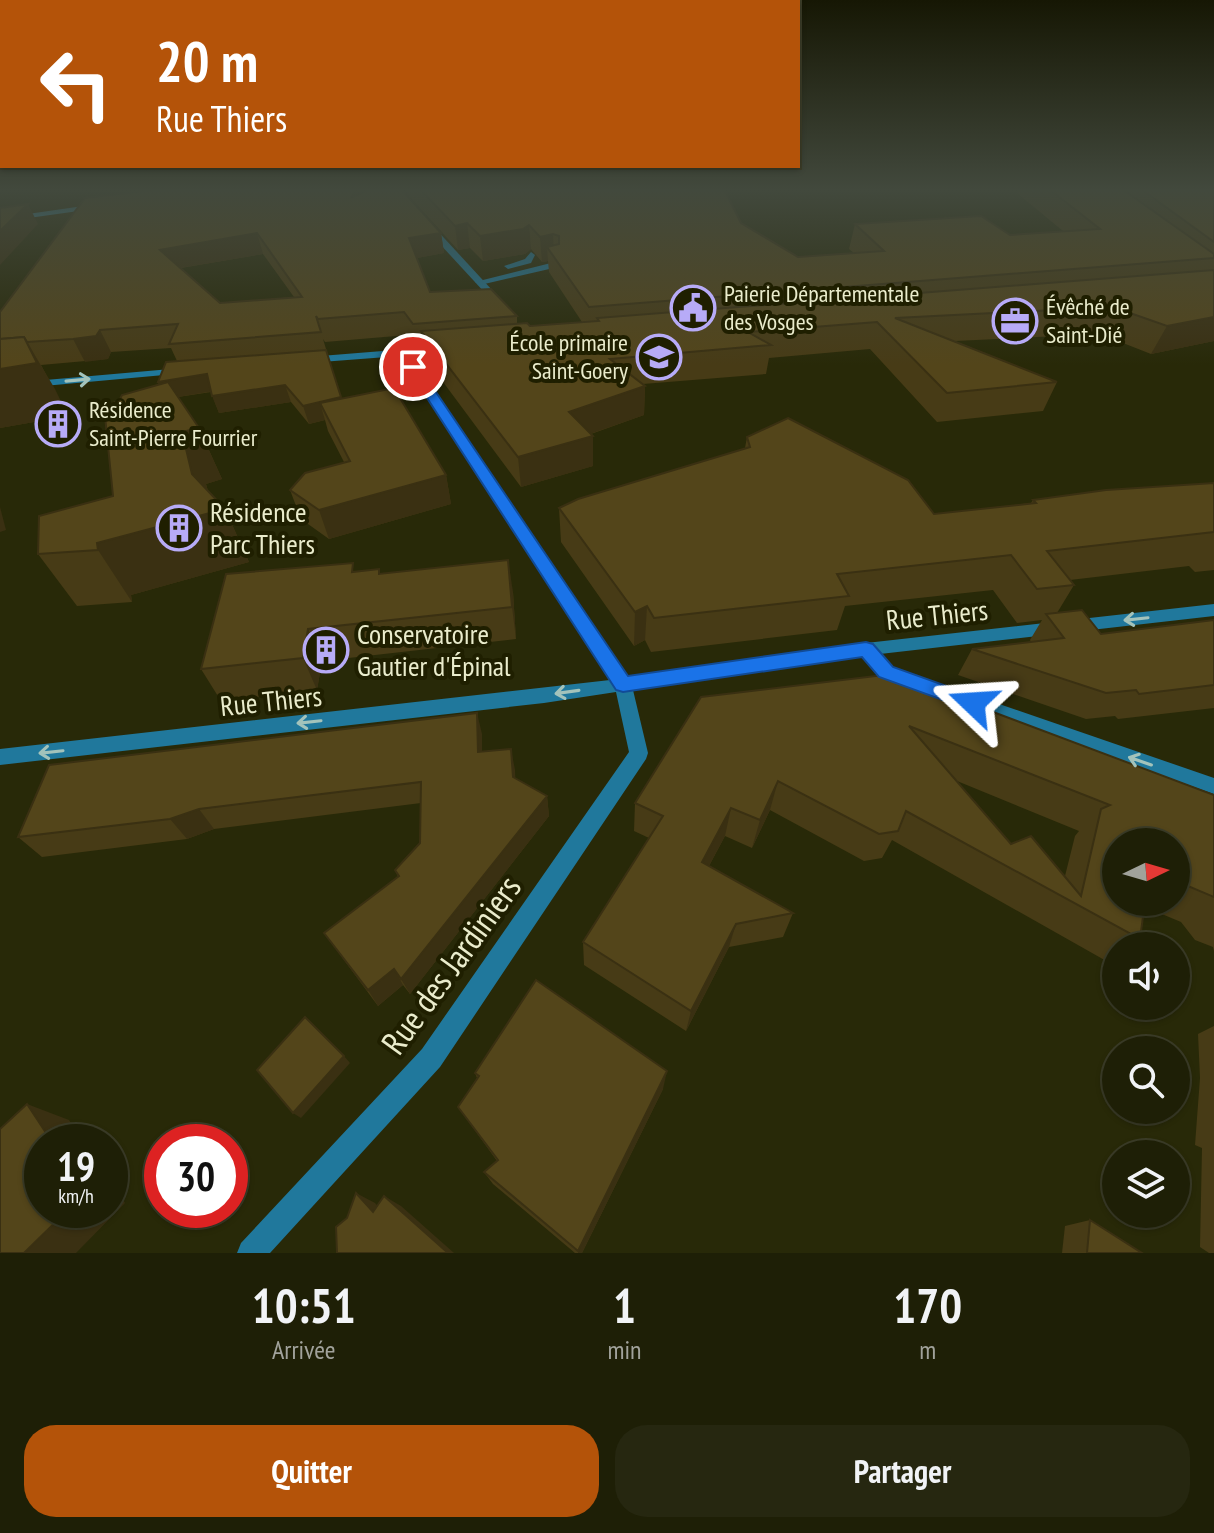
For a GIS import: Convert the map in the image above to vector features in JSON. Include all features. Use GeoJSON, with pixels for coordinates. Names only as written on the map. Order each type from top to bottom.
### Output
{"type":"FeatureCollection","features":[{"type":"Feature","properties":{"kind":"street"},"geometry":{"type":"LineString","coordinates":[[448,247],[506,311]]}},
{"type":"Feature","properties":{"kind":"street"},"geometry":{"type":"LineString","coordinates":[[471,273],[528,261],[531,255]]}},
{"type":"Feature","properties":{"kind":"street"},"geometry":{"type":"LineString","coordinates":[[480,282],[555,265]]}},
{"type":"Feature","properties":{"kind":"street"},"geometry":{"type":"LineString","coordinates":[[301,361],[464,348]]}},
{"type":"Feature","properties":{"kind":"street"},"geometry":{"type":"LineString","coordinates":[[404,353],[623,685]]}},
{"type":"Feature","properties":{"kind":"street"},"geometry":{"type":"LineString","coordinates":[[0,387],[190,371]]}},
{"type":"Feature","properties":{"kind":"street","name":"Rue Thiers"},"geometry":{"type":"LineString","coordinates":[[0,757],[623,685],[866,649],[1214,610]]}},
{"type":"Feature","properties":{"kind":"street"},"geometry":{"type":"LineString","coordinates":[[866,649],[886,672],[1214,786]]}},
{"type":"Feature","properties":{"kind":"street","name":"Rue des Jardiniers"},"geometry":{"type":"LineString","coordinates":[[251,1253],[431,1058],[639,753],[623,685]]}},
{"type":"Feature","properties":{"kind":"building"},"geometry":{"type":"Polygon","coordinates":[[[48,247],[174,247],[160,250],[220,303],[302,297],[267,247],[413,247],[430,292],[491,289],[517,316],[413,324],[404,312],[318,319],[316,316],[321,332],[169,344],[178,324],[100,330],[96,336],[73,339],[27,342],[24,337],[0,339],[0,312],[48,247]]]}},
{"type":"Feature","properties":{"kind":"building"},"geometry":{"type":"Polygon","coordinates":[[[547,247],[782,247],[798,257],[884,251],[880,247],[1205,247],[1214,254],[1214,258],[589,307],[547,247]]]}},
{"type":"Feature","properties":{"kind":"building"},"geometry":{"type":"Polygon","coordinates":[[[1214,270],[1214,317],[1167,326],[1113,307],[895,318],[1057,382],[947,393],[877,322],[748,332],[771,345],[610,359],[645,386],[569,412],[593,436],[518,457],[421,331],[599,321],[597,318],[1214,270]]]}},
{"type":"Feature","properties":{"kind":"building"},"geometry":{"type":"Polygon","coordinates":[[[24,337],[37,363],[0,369],[0,339],[24,337]]]}},
{"type":"Feature","properties":{"kind":"building"},"geometry":{"type":"Polygon","coordinates":[[[326,350],[341,397],[303,406],[285,385],[212,396],[207,374],[158,382],[166,362],[326,350]]]}},
{"type":"Feature","properties":{"kind":"building"},"geometry":{"type":"Polygon","coordinates":[[[168,382],[199,428],[182,432],[192,474],[225,509],[97,543],[98,550],[38,554],[39,516],[113,496],[104,406],[119,401],[122,395],[168,382]]]}},
{"type":"Feature","properties":{"kind":"building"},"geometry":{"type":"Polygon","coordinates":[[[394,388],[446,475],[319,510],[290,490],[305,473],[350,461],[320,403],[394,388]]]}},
{"type":"Feature","properties":{"kind":"building"},"geometry":{"type":"Polygon","coordinates":[[[788,418],[908,480],[934,514],[1036,503],[1033,500],[1106,490],[1214,483],[1214,532],[1047,551],[1074,585],[1037,589],[1011,555],[837,574],[849,596],[654,618],[647,606],[635,612],[559,508],[578,499],[750,447],[747,437],[788,418]]]}},
{"type":"Feature","properties":{"kind":"building"},"geometry":{"type":"Polygon","coordinates":[[[508,560],[512,607],[308,629],[303,658],[201,669],[226,574],[353,563],[352,572],[379,569],[379,574],[508,560]]]}},
{"type":"Feature","properties":{"kind":"building"},"geometry":{"type":"Polygon","coordinates":[[[1082,610],[1101,634],[1214,620],[1214,685],[1139,694],[1136,690],[1106,693],[972,649],[1064,638],[1046,614],[1082,610]]]}},
{"type":"Feature","properties":{"kind":"building"},"geometry":{"type":"Polygon","coordinates":[[[892,674],[1214,795],[1214,897],[1190,887],[1190,828],[1102,828],[1102,916],[1143,916],[1141,932],[1127,932],[906,811],[898,831],[879,834],[778,781],[760,820],[731,808],[702,862],[793,913],[736,924],[691,1011],[583,942],[663,816],[635,803],[701,697],[892,674]],[[909,726],[1011,844],[1031,836],[1081,896],[1101,809],[1110,805],[909,726]]]}},
{"type":"Feature","properties":{"kind":"building"},"geometry":{"type":"Polygon","coordinates":[[[477,713],[478,752],[511,749],[513,777],[547,796],[401,979],[394,969],[368,990],[324,933],[399,876],[395,870],[420,843],[421,782],[199,809],[170,819],[18,837],[49,765],[477,713]]]}},
{"type":"Feature","properties":{"kind":"building"},"geometry":{"type":"Polygon","coordinates":[[[536,980],[667,1071],[578,1251],[484,1172],[498,1160],[458,1107],[479,1076],[475,1073],[536,980]]]}},
{"type":"Feature","properties":{"kind":"building"},"geometry":{"type":"Polygon","coordinates":[[[305,1017],[344,1056],[293,1113],[257,1070],[305,1017]]]}},
{"type":"Feature","properties":{"kind":"building"},"geometry":{"type":"Polygon","coordinates":[[[27,1104],[40,1124],[24,1124],[24,1228],[50,1228],[24,1253],[0,1253],[0,1129],[27,1104]]]}},
{"type":"Feature","properties":{"kind":"building"},"geometry":{"type":"Polygon","coordinates":[[[356,1193],[373,1212],[384,1196],[448,1253],[337,1253],[336,1227],[347,1218],[356,1193]]]}},
{"type":"Feature","properties":{"kind":"building"},"geometry":{"type":"Polygon","coordinates":[[[1090,1220],[1142,1253],[1087,1253],[1090,1220]]]}},
{"type":"Feature","properties":{"kind":"place","name":"Paierie Départementale des Vosges"},"geometry":{"type":"Point","coordinates":[693,308]}},
{"type":"Feature","properties":{"kind":"place","name":"Évêché de Saint-Dié"},"geometry":{"type":"Point","coordinates":[1015,321]}},
{"type":"Feature","properties":{"kind":"place","name":"École primaire Saint-Goery"},"geometry":{"type":"Point","coordinates":[659,357]}},
{"type":"Feature","properties":{"kind":"place","name":"Résidence Saint-Pierre Fourrier"},"geometry":{"type":"Point","coordinates":[58,424]}},
{"type":"Feature","properties":{"kind":"place","name":"Résidence Parc Thiers"},"geometry":{"type":"Point","coordinates":[179,528]}},
{"type":"Feature","properties":{"kind":"place","name":"Conservatoire Gautier d'Épinal"},"geometry":{"type":"Point","coordinates":[326,650]}},
{"type":"Feature","properties":{"kind":"route"},"geometry":{"type":"LineString","coordinates":[[413,367],[623,685],[866,649],[886,672],[973,703]]}}]}
